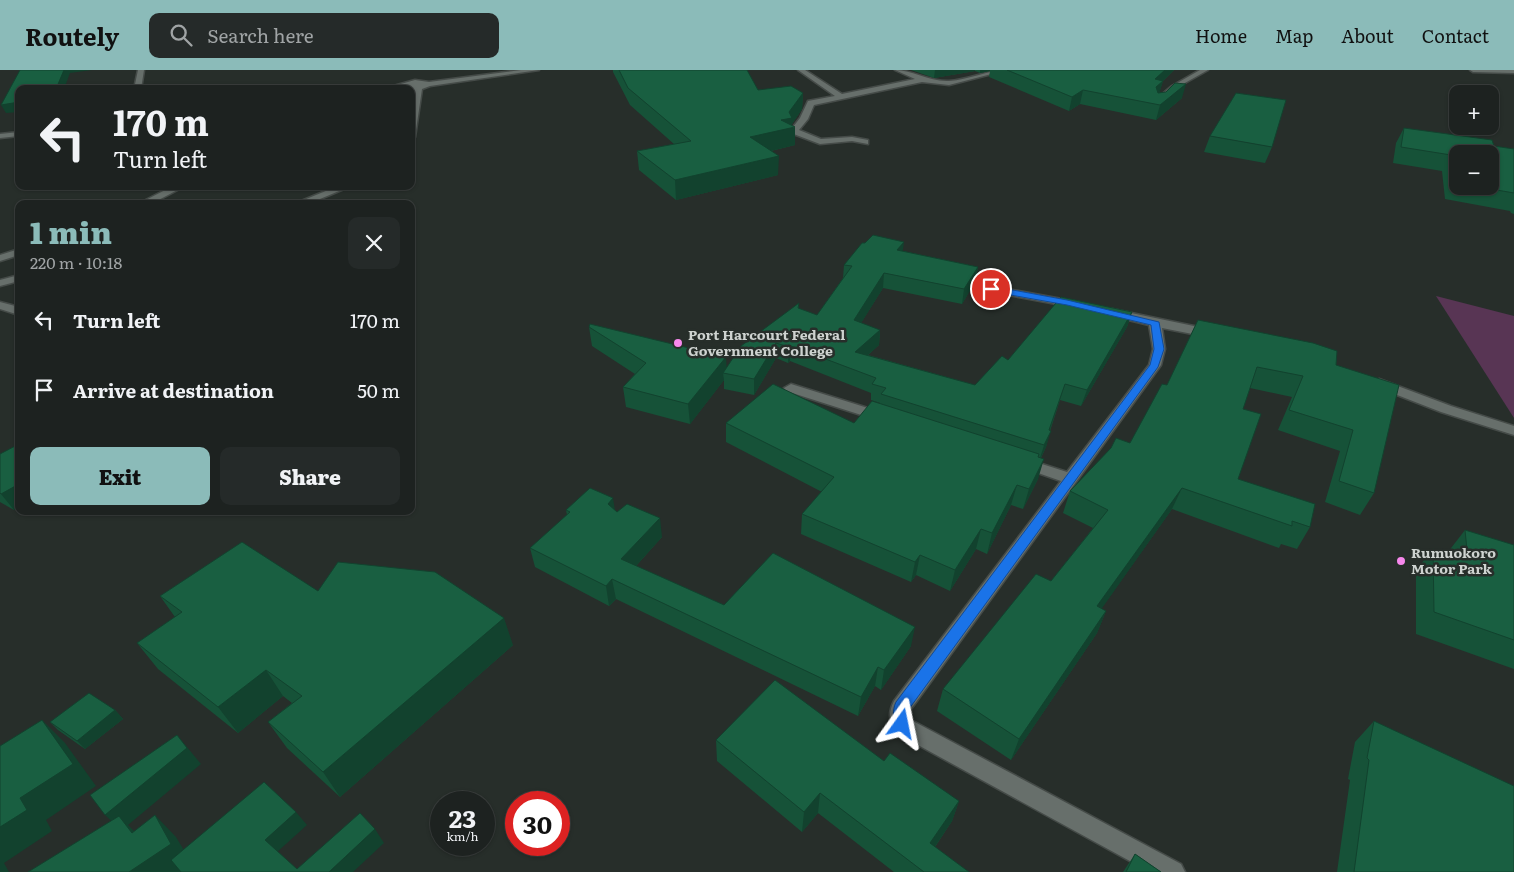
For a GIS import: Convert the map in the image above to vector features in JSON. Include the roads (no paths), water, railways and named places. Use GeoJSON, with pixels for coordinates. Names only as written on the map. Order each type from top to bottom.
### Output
{"type":"FeatureCollection","features":[{"type":"Feature","properties":{"kind":"street"},"geometry":{"type":"LineString","coordinates":[[138,85],[141,70]]}},
{"type":"Feature","properties":{"kind":"street"},"geometry":{"type":"LineString","coordinates":[[415,87],[536,70]]}},
{"type":"Feature","properties":{"kind":"street"},"geometry":{"type":"LineString","coordinates":[[801,70],[841,97]]}},
{"type":"Feature","properties":{"kind":"street"},"geometry":{"type":"LineString","coordinates":[[898,70],[922,80],[949,83],[1004,70]]}},
{"type":"Feature","properties":{"kind":"street"},"geometry":{"type":"LineString","coordinates":[[1157,103],[1174,87],[1204,70]]}},
{"type":"Feature","properties":{"kind":"street"},"geometry":{"type":"LineString","coordinates":[[1473,70],[1514,71]]}},
{"type":"Feature","properties":{"kind":"street"},"geometry":{"type":"LineString","coordinates":[[865,142],[852,139],[820,142],[794,132],[804,119],[811,103],[922,80]]}},
{"type":"Feature","properties":{"kind":"street"},"geometry":{"type":"LineString","coordinates":[[408,85],[416,82],[429,84]]}},
{"type":"Feature","properties":{"kind":"street"},"geometry":{"type":"LineString","coordinates":[[415,112],[419,88]]}},
{"type":"Feature","properties":{"kind":"street"},"geometry":{"type":"LineString","coordinates":[[0,136],[15,134]]}},
{"type":"Feature","properties":{"kind":"street"},"geometry":{"type":"LineString","coordinates":[[151,200],[172,190]]}},
{"type":"Feature","properties":{"kind":"street"},"geometry":{"type":"LineString","coordinates":[[310,200],[336,190]]}},
{"type":"Feature","properties":{"kind":"street"},"geometry":{"type":"LineString","coordinates":[[0,258],[15,253]]}},
{"type":"Feature","properties":{"kind":"street"},"geometry":{"type":"LineString","coordinates":[[0,283],[15,279]]}},
{"type":"Feature","properties":{"kind":"street"},"geometry":{"type":"LineString","coordinates":[[991,289],[1228,338]]}},
{"type":"Feature","properties":{"kind":"street"},"geometry":{"type":"LineString","coordinates":[[0,305],[7,305],[15,309]]}},
{"type":"Feature","properties":{"kind":"street"},"geometry":{"type":"LineString","coordinates":[[1155,324],[1159,349],[1155,365],[1072,480],[901,707],[902,724],[914,733],[1173,872]]}},
{"type":"Feature","properties":{"kind":"street"},"geometry":{"type":"LineString","coordinates":[[1363,377],[1446,408],[1514,430]]}},
{"type":"Feature","properties":{"kind":"street"},"geometry":{"type":"LineString","coordinates":[[791,388],[900,422]]}},
{"type":"Feature","properties":{"kind":"street"},"geometry":{"type":"LineString","coordinates":[[1008,458],[1072,480]]}},
{"type":"Feature","properties":{"kind":"place","name":"Port Harcourt Federal Government College"},"geometry":{"type":"Point","coordinates":[678,343]}},
{"type":"Feature","properties":{"kind":"place","name":"Rumuokoro Motor Park"},"geometry":{"type":"Point","coordinates":[1401,561]}}]}
